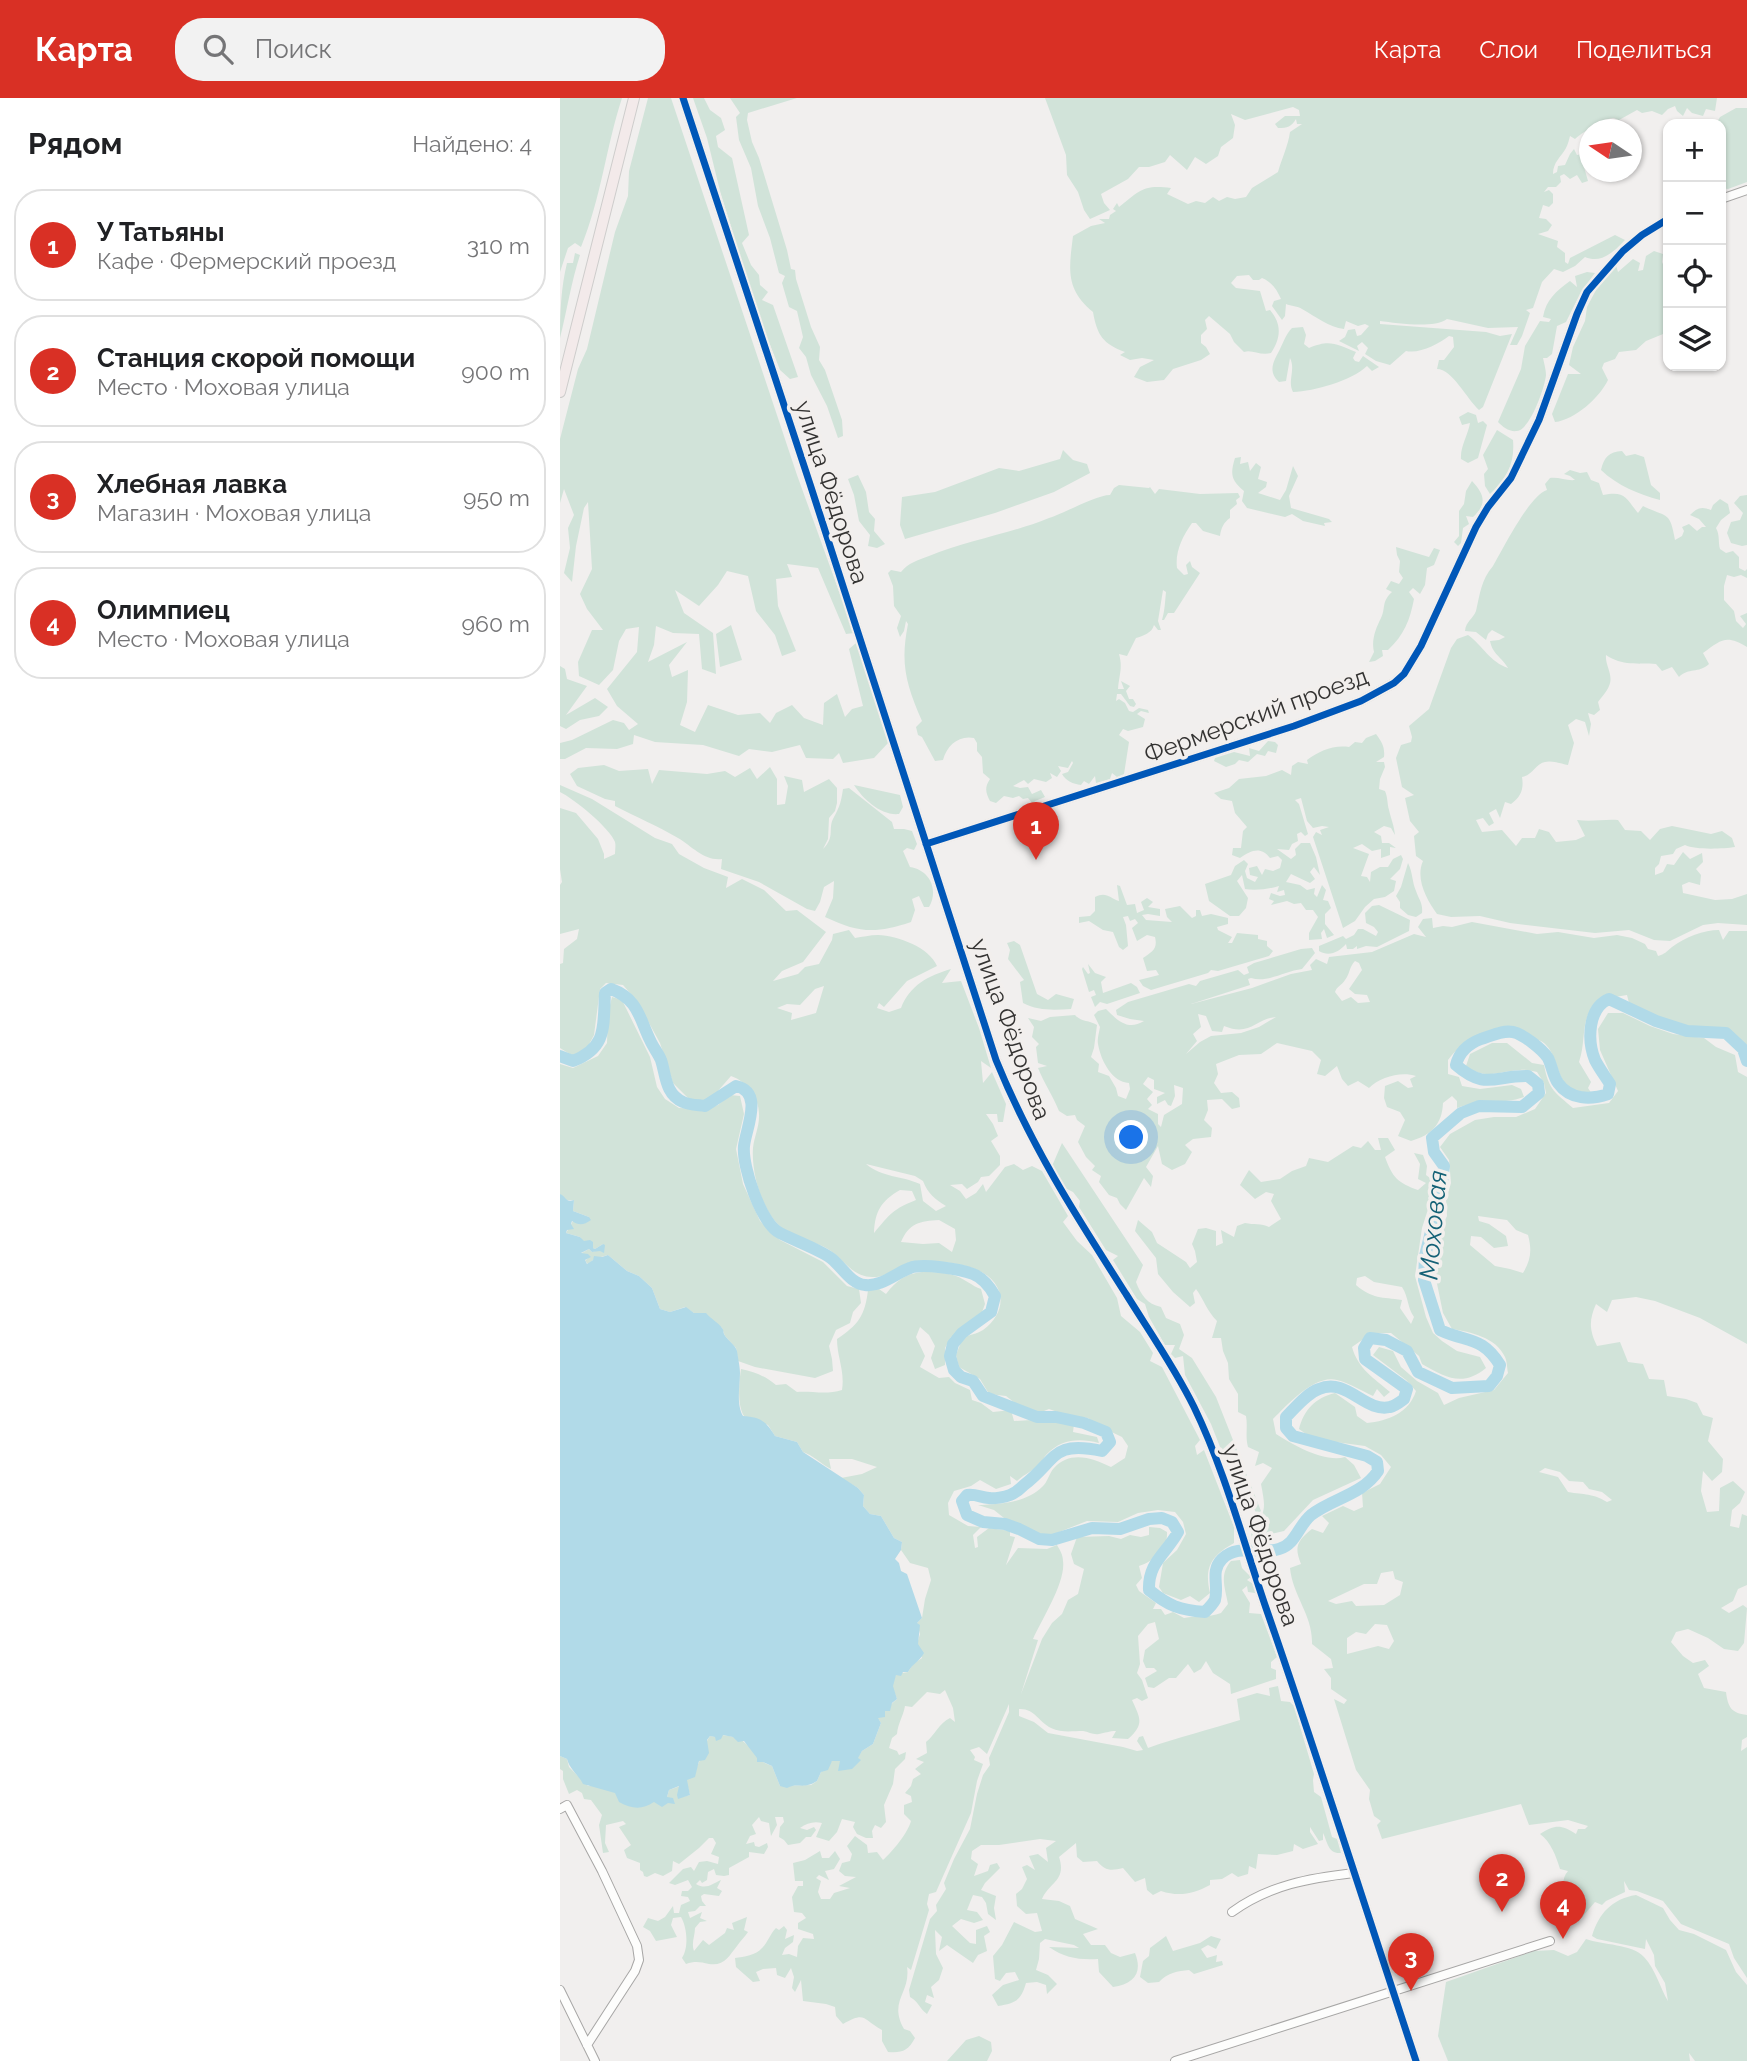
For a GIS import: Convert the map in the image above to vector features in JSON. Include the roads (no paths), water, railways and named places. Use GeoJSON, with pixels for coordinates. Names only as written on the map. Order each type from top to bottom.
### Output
{"type":"FeatureCollection","features":[{"type":"Feature","properties":{"kind":"main road"},"geometry":{"type":"LineString","coordinates":[[560,391],[634,98]]}},
{"type":"Feature","properties":{"kind":"street","name":"улица Фёдорова"},"geometry":{"type":"LineString","coordinates":[[682,98],[996,1060],[1022,1121],[1056,1185],[1193,1405],[1223,1478],[1416,2061]]}},
{"type":"Feature","properties":{"kind":"street"},"geometry":{"type":"LineString","coordinates":[[1726,197],[1747,190]]}},
{"type":"Feature","properties":{"kind":"street","name":"Фермерский проезд"},"geometry":{"type":"LineString","coordinates":[[926,844],[1294,726],[1361,701],[1394,683],[1404,674],[1421,646],[1476,527],[1517,466],[1539,420],[1587,292],[1623,251],[1663,222]]}},
{"type":"Feature","properties":{"kind":"street"},"geometry":{"type":"LineString","coordinates":[[560,1809],[567,1805],[602,1871],[637,1945],[639,1960],[635,1971],[587,2045]]}},
{"type":"Feature","properties":{"kind":"street"},"geometry":{"type":"LineString","coordinates":[[1232,1912],[1273,1889],[1313,1877],[1354,1873]]}},
{"type":"Feature","properties":{"kind":"street"},"geometry":{"type":"LineString","coordinates":[[1175,2061],[1550,1941]]}},
{"type":"Feature","properties":{"kind":"street"},"geometry":{"type":"LineString","coordinates":[[560,1990],[595,2061]]}},
{"type":"Feature","properties":{"kind":"water"},"geometry":{"type":"Polygon","coordinates":[[[560,1194],[567,1200],[574,1200],[573,1211],[591,1220],[582,1224],[572,1221],[574,1229],[567,1230],[566,1233],[584,1241],[590,1240],[595,1249],[605,1245],[604,1253],[592,1252],[589,1249],[581,1253],[591,1257],[585,1260],[587,1264],[594,1256],[608,1255],[652,1288],[660,1309],[670,1312],[686,1307],[694,1313],[706,1313],[719,1324],[737,1351],[740,1371],[739,1401],[743,1416],[762,1421],[775,1436],[797,1442],[803,1452],[858,1488],[864,1495],[863,1506],[870,1514],[881,1516],[894,1538],[902,1542],[901,1550],[895,1559],[901,1571],[907,1574],[922,1618],[917,1623],[920,1625],[918,1644],[924,1653],[908,1672],[903,1672],[901,1676],[896,1675],[893,1686],[897,1699],[892,1703],[890,1711],[885,1711],[885,1717],[878,1718],[881,1723],[873,1744],[862,1751],[858,1758],[861,1760],[852,1769],[838,1771],[840,1761],[832,1761],[828,1770],[821,1772],[817,1781],[787,1788],[780,1786],[772,1766],[757,1762],[757,1758],[744,1741],[738,1742],[733,1737],[723,1735],[716,1741],[715,1737],[710,1736],[707,1740],[709,1753],[705,1760],[699,1761],[695,1777],[687,1780],[690,1795],[678,1799],[679,1786],[669,1790],[667,1797],[673,1798],[675,1804],[668,1803],[662,1807],[654,1802],[637,1808],[619,1802],[615,1793],[583,1784],[567,1759],[560,1756],[560,1194]]]}},
{"type":"Feature","properties":{"kind":"waterway","name":"Моховая"},"geometry":{"type":"LineString","coordinates":[[560,1056],[573,1061],[592,1049],[601,1034],[605,993],[611,989],[620,993],[637,1010],[661,1060],[669,1089],[677,1099],[688,1104],[705,1106],[736,1086],[749,1095],[751,1112],[744,1146],[746,1167],[760,1207],[780,1233],[828,1256],[860,1284],[877,1284],[910,1268],[923,1266],[959,1270],[983,1280],[995,1296],[991,1312],[962,1333],[953,1344],[950,1356],[954,1370],[961,1377],[973,1381],[983,1396],[1037,1417],[1056,1417],[1084,1423],[1106,1432],[1110,1442],[1102,1451],[1073,1448],[1056,1454],[1035,1476],[1010,1495],[1000,1498],[967,1495],[962,1501],[967,1515],[983,1522],[1005,1524],[1039,1539],[1052,1540],[1092,1528],[1120,1529],[1149,1519],[1162,1518],[1172,1522],[1178,1532],[1151,1572],[1149,1590],[1175,1606],[1205,1612],[1215,1600],[1216,1568],[1228,1554],[1242,1550],[1285,1547],[1311,1515],[1364,1486],[1378,1471],[1377,1462],[1367,1456],[1293,1436],[1286,1428],[1286,1417],[1306,1397],[1319,1389],[1338,1388],[1381,1407],[1392,1406],[1404,1399],[1407,1389],[1365,1359],[1364,1348],[1370,1338],[1386,1340],[1407,1351],[1418,1372],[1452,1388],[1489,1386],[1497,1376],[1500,1365],[1487,1349],[1440,1330],[1424,1280],[1425,1256],[1441,1191],[1444,1166],[1434,1152],[1432,1138],[1461,1113],[1479,1106],[1522,1107],[1539,1093],[1538,1084],[1528,1076],[1483,1080],[1466,1073],[1456,1065],[1465,1049],[1481,1039],[1501,1033],[1517,1033],[1545,1054],[1556,1080],[1568,1093],[1588,1098],[1608,1094],[1610,1084],[1595,1060],[1590,1034],[1593,1017],[1602,1003],[1609,999],[1656,1021],[1687,1031],[1726,1033],[1743,1049],[1747,1061]]}},
{"type":"Feature","properties":{"kind":"place","name":"У Татьяны"},"geometry":{"type":"Point","coordinates":[1036,860]}},
{"type":"Feature","properties":{"kind":"place","name":"Станция скорой помощи"},"geometry":{"type":"Point","coordinates":[1502,1912]}},
{"type":"Feature","properties":{"kind":"place","name":"Олимпиец"},"geometry":{"type":"Point","coordinates":[1563,1939]}},
{"type":"Feature","properties":{"kind":"place","name":"Хлебная лавка"},"geometry":{"type":"Point","coordinates":[1411,1991]}}]}
